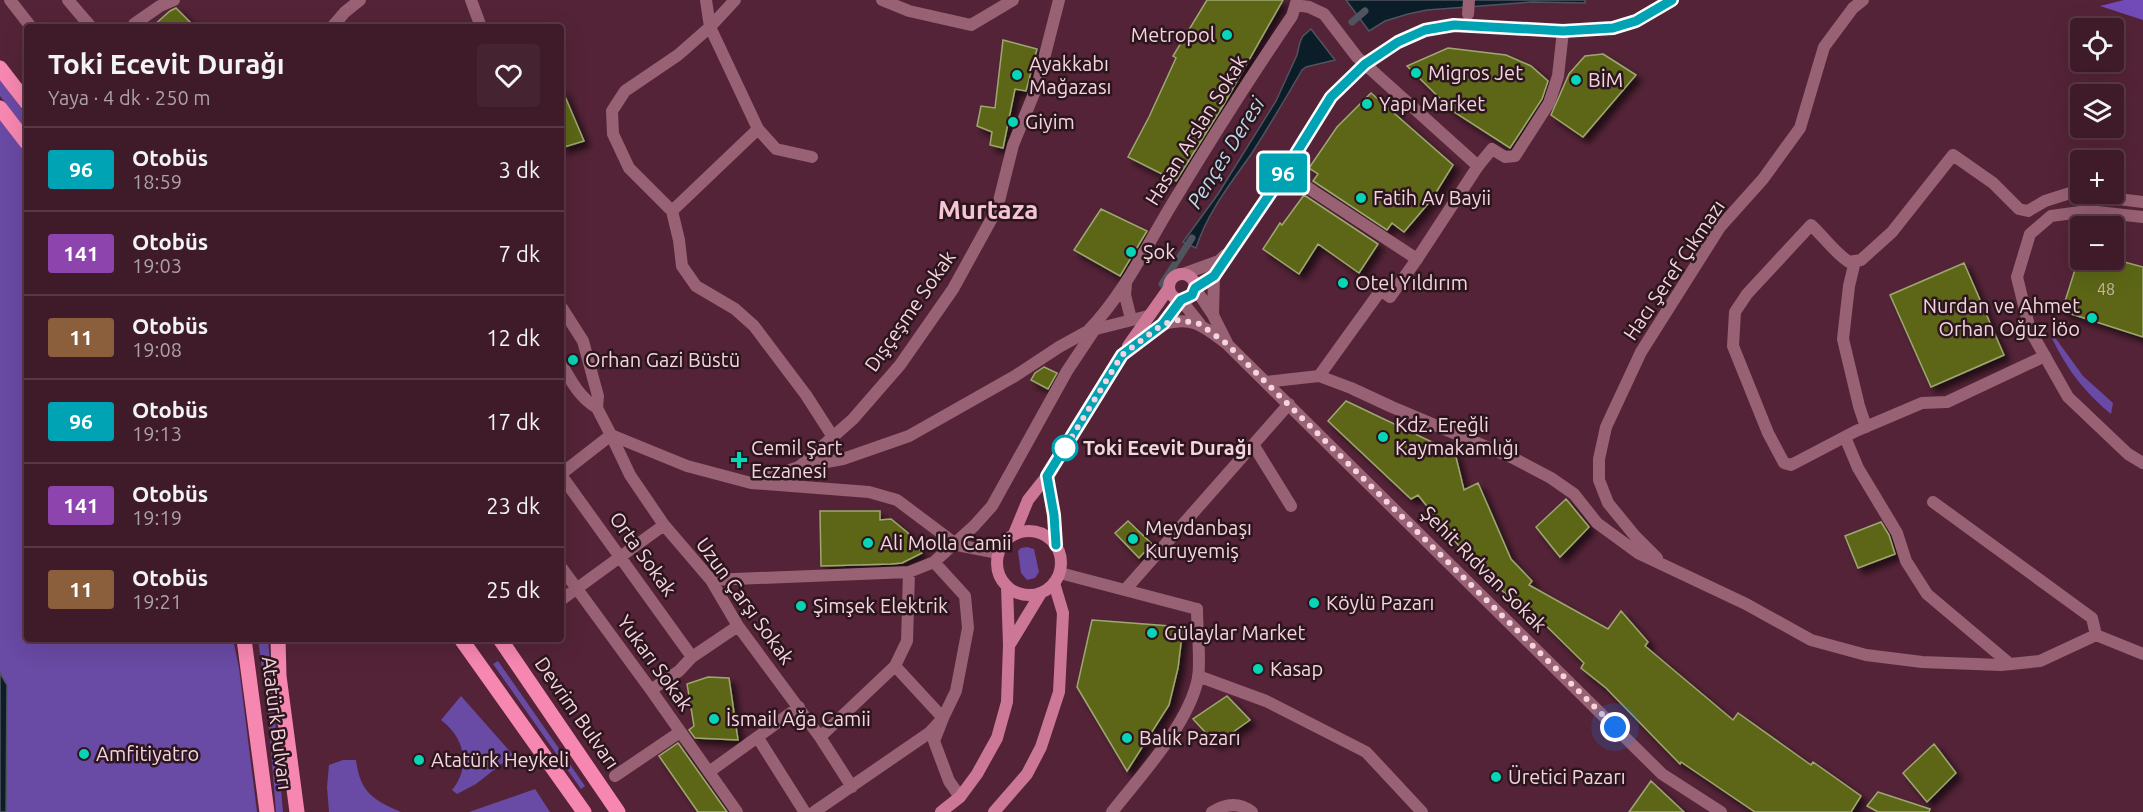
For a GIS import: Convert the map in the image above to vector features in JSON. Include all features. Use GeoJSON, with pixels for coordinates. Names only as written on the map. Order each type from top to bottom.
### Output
{"type":"FeatureCollection","features":[{"type":"Feature","properties":{"kind":"main road"},"geometry":{"type":"LineString","coordinates":[[0,69],[24,99]]}},
{"type":"Feature","properties":{"kind":"main road"},"geometry":{"type":"LineString","coordinates":[[0,108],[24,139]]}},
{"type":"Feature","properties":{"kind":"main road"},"geometry":{"type":"LineString","coordinates":[[1014,534],[1028,500],[1047,476],[1122,355],[1169,288],[1171,279],[1183,274],[1193,280],[1195,288],[1192,295],[1181,300],[1163,324],[1122,355]]}},
{"type":"Feature","properties":{"kind":"main road"},"geometry":{"type":"LineString","coordinates":[[1169,288],[1173,297],[1181,300]]}},
{"type":"Feature","properties":{"kind":"main road"},"geometry":{"type":"LineString","coordinates":[[994,812],[1027,774],[1041,747],[1059,692],[1063,613],[1057,578],[1061,555],[1056,545],[1054,515],[1047,476]]}},
{"type":"Feature","properties":{"kind":"main road"},"geometry":{"type":"LineString","coordinates":[[941,812],[960,797],[977,774],[997,738],[1007,702],[1009,645],[1007,586],[998,571],[998,553],[1002,545],[1014,534],[1023,531],[1042,533],[1056,545]]}},
{"type":"Feature","properties":{"kind":"main road"},"geometry":{"type":"LineString","coordinates":[[1009,645],[1041,593],[1057,578]]}},
{"type":"Feature","properties":{"kind":"main road"},"geometry":{"type":"LineString","coordinates":[[1007,586],[1023,594],[1041,593]]}},
{"type":"Feature","properties":{"kind":"main road","name":"Atatürk Bulvarı"},"geometry":{"type":"LineString","coordinates":[[244,642],[267,812]]}},
{"type":"Feature","properties":{"kind":"main road","name":"Atatürk Bulvarı"},"geometry":{"type":"LineString","coordinates":[[278,642],[279,676],[297,812]]}},
{"type":"Feature","properties":{"kind":"main road"},"geometry":{"type":"LineString","coordinates":[[463,642],[584,812]]}},
{"type":"Feature","properties":{"kind":"main road","name":"Devrim Bulvarı"},"geometry":{"type":"LineString","coordinates":[[502,642],[618,812]]}},
{"type":"Feature","properties":{"kind":"street"},"geometry":{"type":"LineString","coordinates":[[10,0],[29,24]]}},
{"type":"Feature","properties":{"kind":"street"},"geometry":{"type":"LineString","coordinates":[[68,0],[88,24]]}},
{"type":"Feature","properties":{"kind":"street"},"geometry":{"type":"LineString","coordinates":[[134,24],[160,6],[174,0]]}},
{"type":"Feature","properties":{"kind":"street"},"geometry":{"type":"LineString","coordinates":[[335,24],[360,0]]}},
{"type":"Feature","properties":{"kind":"street"},"geometry":{"type":"LineString","coordinates":[[471,0],[480,24]]}},
{"type":"Feature","properties":{"kind":"street"},"geometry":{"type":"LineString","coordinates":[[706,0],[710,27],[758,129],[776,149],[812,157]]}},
{"type":"Feature","properties":{"kind":"street"},"geometry":{"type":"LineString","coordinates":[[735,0],[710,27],[678,55],[626,91],[612,111],[613,135],[629,168],[672,211],[682,266],[696,286],[735,309],[754,326],[806,395],[833,437]]}},
{"type":"Feature","properties":{"kind":"street"},"geometry":{"type":"LineString","coordinates":[[882,0],[909,11],[971,25],[1013,0]]}},
{"type":"Feature","properties":{"kind":"street","name":"Dışçeşme Sokak"},"geometry":{"type":"LineString","coordinates":[[751,483],[799,467],[854,419],[900,364],[954,289],[997,209],[1013,145],[1037,86],[1059,0]]}},
{"type":"Feature","properties":{"kind":"street"},"geometry":{"type":"LineString","coordinates":[[1468,14],[1469,0]]}},
{"type":"Feature","properties":{"kind":"street"},"geometry":{"type":"LineString","coordinates":[[1195,288],[1214,276],[1331,97],[1365,64],[1398,42],[1425,30],[1454,25],[1563,31],[1613,28],[1636,21],[1672,0]]}},
{"type":"Feature","properties":{"kind":"street","name":"Hacı Şeref Çıkmazı"},"geometry":{"type":"LineString","coordinates":[[1666,568],[1635,536],[1608,503],[1599,480],[1599,459],[1606,427],[1641,352],[1720,227],[1763,179],[1800,128],[1824,47],[1853,8],[1863,0]]}},
{"type":"Feature","properties":{"kind":"street"},"geometry":{"type":"LineString","coordinates":[[1296,2],[1324,14],[1365,64],[1478,166]]}},
{"type":"Feature","properties":{"kind":"street","name":"Hasan Arslan Sokak"},"geometry":{"type":"LineString","coordinates":[[934,562],[974,526],[992,506],[1091,330],[1127,280],[1292,16],[1296,2]]}},
{"type":"Feature","properties":{"kind":"street"},"geometry":{"type":"LineString","coordinates":[[1319,376],[1381,290],[1390,297],[1478,166],[1492,149],[1505,157],[1515,156],[1549,103],[1558,76],[1563,31]]}},
{"type":"Feature","properties":{"kind":"street"},"geometry":{"type":"LineString","coordinates":[[672,211],[758,129]]}},
{"type":"Feature","properties":{"kind":"street"},"geometry":{"type":"LineString","coordinates":[[2045,356],[1997,381],[1947,402],[1922,403],[1845,436],[1791,465],[1784,463],[1768,433],[1733,345],[1735,312],[1748,294],[1811,225],[1825,238],[1837,255],[1849,262],[1861,260],[1892,232],[1953,155],[1993,183],[2019,209],[2028,211],[2045,201],[2070,194],[2143,202]]}},
{"type":"Feature","properties":{"kind":"street"},"geometry":{"type":"LineString","coordinates":[[1284,171],[1417,259]]}},
{"type":"Feature","properties":{"kind":"street"},"geometry":{"type":"LineString","coordinates":[[2143,217],[2088,211],[2051,216],[2030,234],[2017,277],[2030,330],[2068,397],[2128,454],[2143,463]]}},
{"type":"Feature","properties":{"kind":"street"},"geometry":{"type":"LineString","coordinates":[[1183,274],[1219,261],[1231,251]]}},
{"type":"Feature","properties":{"kind":"street"},"geometry":{"type":"LineString","coordinates":[[1855,261],[1849,286],[1843,339],[1848,366],[1866,427]]}},
{"type":"Feature","properties":{"kind":"street","name":"Şehit Rıdvan Sokak"},"geometry":{"type":"LineString","coordinates":[[1213,315],[1214,276]]}},
{"type":"Feature","properties":{"kind":"street"},"geometry":{"type":"LineString","coordinates":[[1127,280],[1125,295],[1131,319]]}},
{"type":"Feature","properties":{"kind":"street","name":"Şehit Rıdvan Sokak"},"geometry":{"type":"LineString","coordinates":[[1195,288],[1213,315],[1227,344]]}},
{"type":"Feature","properties":{"kind":"street","name":"Şehit Rıdvan Sokak"},"geometry":{"type":"LineString","coordinates":[[1181,300],[1200,324],[1227,344],[1289,404],[1662,774],[1721,812]]}},
{"type":"Feature","properties":{"kind":"street"},"geometry":{"type":"LineString","coordinates":[[564,312],[582,341],[596,389],[597,408]]}},
{"type":"Feature","properties":{"kind":"street","name":"Hasan Arslan Sokak"},"geometry":{"type":"LineString","coordinates":[[799,467],[843,459],[909,436],[1091,330],[1148,316]]}},
{"type":"Feature","properties":{"kind":"street"},"geometry":{"type":"LineString","coordinates":[[1163,324],[1179,320],[1200,324]]}},
{"type":"Feature","properties":{"kind":"street"},"geometry":{"type":"LineString","coordinates":[[564,368],[585,401],[597,408]]}},
{"type":"Feature","properties":{"kind":"street"},"geometry":{"type":"LineString","coordinates":[[1266,382],[1319,376],[1478,442],[1551,478],[1574,494],[1597,523],[1638,553],[1746,604],[1811,640],[1877,657],[1922,662],[2010,664],[2040,661],[2096,635],[2143,654]]}},
{"type":"Feature","properties":{"kind":"street"},"geometry":{"type":"LineString","coordinates":[[1125,590],[1289,404]]}},
{"type":"Feature","properties":{"kind":"street","name":"Uzun Çarşı Sokak"},"geometry":{"type":"LineString","coordinates":[[597,408],[630,475],[664,525],[711,580],[738,626],[799,707],[852,787]]}},
{"type":"Feature","properties":{"kind":"street"},"geometry":{"type":"LineString","coordinates":[[564,471],[611,435],[687,466],[751,483],[869,492],[897,500],[955,543],[998,553]]}},
{"type":"Feature","properties":{"kind":"street"},"geometry":{"type":"LineString","coordinates":[[1845,436],[1858,468],[1896,533],[1906,561],[1927,594],[2010,664]]}},
{"type":"Feature","properties":{"kind":"street"},"geometry":{"type":"LineString","coordinates":[[1254,446],[1291,506]]}},
{"type":"Feature","properties":{"kind":"street","name":"Orta Sokak"},"geometry":{"type":"LineString","coordinates":[[564,478],[692,657]]}},
{"type":"Feature","properties":{"kind":"street"},"geometry":{"type":"LineString","coordinates":[[1933,502],[2092,618],[2096,635]]}},
{"type":"Feature","properties":{"kind":"street"},"geometry":{"type":"LineString","coordinates":[[564,598],[664,525]]}},
{"type":"Feature","properties":{"kind":"street"},"geometry":{"type":"LineString","coordinates":[[711,580],[909,572],[934,562],[965,596],[968,628],[956,691],[934,741],[949,781],[960,797]]}},
{"type":"Feature","properties":{"kind":"street","name":"Yukarı Sokak"},"geometry":{"type":"LineString","coordinates":[[564,571],[737,812]]}},
{"type":"Feature","properties":{"kind":"street"},"geometry":{"type":"LineString","coordinates":[[820,737],[895,666],[908,641],[909,572]]}},
{"type":"Feature","properties":{"kind":"street"},"geometry":{"type":"LineString","coordinates":[[1057,578],[1125,590],[1197,609],[1198,676],[1189,707],[1112,812]]}},
{"type":"Feature","properties":{"kind":"street"},"geometry":{"type":"LineString","coordinates":[[651,690],[679,671],[692,657],[738,626]]}},
{"type":"Feature","properties":{"kind":"street"},"geometry":{"type":"LineString","coordinates":[[895,666],[943,718]]}},
{"type":"Feature","properties":{"kind":"street"},"geometry":{"type":"LineString","coordinates":[[1198,676],[1266,701],[1366,752],[1422,812]]}},
{"type":"Feature","properties":{"kind":"street"},"geometry":{"type":"LineString","coordinates":[[709,772],[799,707]]}},
{"type":"Feature","properties":{"kind":"street"},"geometry":{"type":"LineString","coordinates":[[758,738],[809,812],[852,787],[929,733],[943,718]]}},
{"type":"Feature","properties":{"kind":"street"},"geometry":{"type":"LineString","coordinates":[[615,776],[680,732]]}},
{"type":"Feature","properties":{"kind":"street"},"geometry":{"type":"LineString","coordinates":[[1212,812],[1237,804],[1252,812]]}},
{"type":"Feature","properties":{"kind":"shaded area"},"geometry":{"type":"Polygon","coordinates":[[[2124,0],[2143,0],[2143,20],[2100,6],[2124,0]]]}},
{"type":"Feature","properties":{"kind":"shaded area"},"geometry":{"type":"Polygon","coordinates":[[[0,79],[24,112],[24,127],[0,96],[0,79]]]}},
{"type":"Feature","properties":{"kind":"shaded area"},"geometry":{"type":"Polygon","coordinates":[[[0,116],[24,152],[24,642],[234,642],[257,812],[6,812],[7,686],[0,673],[0,116]]]}},
{"type":"Feature","properties":{"kind":"shaded area"},"geometry":{"type":"Polygon","coordinates":[[[2051,336],[2054,336],[2083,376],[2113,403],[2111,414],[2076,379],[2051,336]]]}},
{"type":"Feature","properties":{"kind":"shaded area"},"geometry":{"type":"Polygon","coordinates":[[[1027,547],[1034,549],[1039,572],[1035,578],[1027,580],[1021,573],[1018,551],[1027,547]]]}},
{"type":"Feature","properties":{"kind":"shaded area"},"geometry":{"type":"Polygon","coordinates":[[[258,642],[268,642],[283,812],[276,812],[268,714],[258,642]]]}},
{"type":"Feature","properties":{"kind":"shaded area"},"geometry":{"type":"Polygon","coordinates":[[[498,661],[585,786],[581,789],[493,664],[498,661]]]}},
{"type":"Feature","properties":{"kind":"shaded area"},"geometry":{"type":"Polygon","coordinates":[[[461,696],[513,755],[476,784],[457,794],[452,790],[462,772],[463,753],[456,735],[441,720],[461,696]]]}},
{"type":"Feature","properties":{"kind":"shaded area"},"geometry":{"type":"Polygon","coordinates":[[[343,760],[356,760],[361,780],[370,794],[401,812],[329,812],[327,787],[329,765],[343,760]]]}},
{"type":"Feature","properties":{"kind":"shaded area"},"geometry":{"type":"Polygon","coordinates":[[[535,789],[550,812],[469,812],[535,789]]]}},
{"type":"Feature","properties":{"kind":"water"},"geometry":{"type":"Polygon","coordinates":[[[1346,0],[1585,0],[1585,3],[1532,2],[1427,10],[1385,21],[1369,31],[1346,0]]]}},
{"type":"Feature","properties":{"kind":"water"},"geometry":{"type":"Polygon","coordinates":[[[1311,29],[1335,60],[1302,70],[1252,153],[1213,210],[1196,248],[1183,242],[1218,194],[1276,101],[1297,55],[1300,42],[1311,29]]]}},
{"type":"Feature","properties":{"kind":"water"},"geometry":{"type":"Polygon","coordinates":[[[0,673],[7,685],[6,812],[0,812],[0,673]]]}},
{"type":"Feature","properties":{"kind":"building"},"geometry":{"type":"Polygon","coordinates":[[[1207,0],[1283,0],[1224,104],[1176,181],[1128,157],[1176,58],[1173,56],[1207,0]]]}},
{"type":"Feature","properties":{"kind":"building"},"geometry":{"type":"Polygon","coordinates":[[[176,8],[192,24],[155,24],[176,8]]]}},
{"type":"Feature","properties":{"kind":"building"},"geometry":{"type":"Polygon","coordinates":[[[1003,40],[1037,49],[1026,91],[1015,89],[1003,148],[990,145],[992,132],[977,126],[981,106],[995,108],[1003,40]]]}},
{"type":"Feature","properties":{"kind":"building"},"geometry":{"type":"Polygon","coordinates":[[[1448,48],[1506,55],[1531,66],[1548,81],[1542,99],[1510,148],[1454,112],[1407,66],[1448,48]]]}},
{"type":"Feature","properties":{"kind":"building"},"geometry":{"type":"Polygon","coordinates":[[[1603,54],[1636,75],[1583,137],[1551,115],[1569,74],[1585,56],[1603,54]]]}},
{"type":"Feature","properties":{"kind":"building"},"geometry":{"type":"Polygon","coordinates":[[[1371,93],[1453,165],[1432,199],[1404,232],[1392,223],[1387,230],[1313,181],[1318,174],[1309,168],[1337,127],[1371,93]]]}},
{"type":"Feature","properties":{"kind":"building"},"geometry":{"type":"Polygon","coordinates":[[[564,94],[584,141],[564,147],[564,94]]]}},
{"type":"Feature","properties":{"kind":"building"},"geometry":{"type":"Polygon","coordinates":[[[1304,195],[1378,244],[1359,273],[1318,244],[1299,274],[1263,249],[1280,223],[1282,225],[1304,195]]]}},
{"type":"Feature","properties":{"kind":"building"},"geometry":{"type":"Polygon","coordinates":[[[1101,209],[1147,231],[1120,276],[1074,250],[1101,209]]]}},
{"type":"Feature","properties":{"kind":"building"},"geometry":{"type":"Polygon","coordinates":[[[2124,262],[2143,267],[2143,337],[2062,311],[2075,270],[2124,270],[2124,262]]]}},
{"type":"Feature","properties":{"kind":"building"},"geometry":{"type":"Polygon","coordinates":[[[1964,263],[2004,355],[1931,387],[1890,295],[1964,263]]]}},
{"type":"Feature","properties":{"kind":"building"},"geometry":{"type":"Polygon","coordinates":[[[1044,367],[1057,373],[1048,389],[1031,380],[1035,373],[1044,367]]]}},
{"type":"Feature","properties":{"kind":"building"},"geometry":{"type":"Polygon","coordinates":[[[1346,401],[1455,453],[1464,490],[1478,483],[1511,559],[1532,581],[1529,585],[1608,629],[1621,611],[1648,642],[1645,646],[1733,720],[1738,713],[1811,765],[1813,762],[1861,796],[1851,812],[1755,812],[1681,762],[1680,764],[1606,688],[1581,668],[1584,663],[1520,600],[1518,604],[1479,571],[1418,495],[1411,499],[1328,421],[1346,401]]]}},
{"type":"Feature","properties":{"kind":"building"},"geometry":{"type":"Polygon","coordinates":[[[1566,499],[1589,527],[1560,557],[1536,527],[1566,499]]]}},
{"type":"Feature","properties":{"kind":"building","name":"Ali Molla Camii"},"geometry":{"type":"Polygon","coordinates":[[[820,511],[880,511],[880,520],[891,519],[908,533],[922,553],[902,563],[821,566],[820,511]]]}},
{"type":"Feature","properties":{"kind":"building","name":"Meydanbaşı Kuruyemiş"},"geometry":{"type":"Polygon","coordinates":[[[1128,521],[1152,544],[1139,558],[1115,533],[1128,521]]]}},
{"type":"Feature","properties":{"kind":"building"},"geometry":{"type":"Polygon","coordinates":[[[1881,522],[1889,535],[1895,554],[1858,568],[1845,536],[1881,522]]]}},
{"type":"Feature","properties":{"kind":"building","name":"Balık Pazarı"},"geometry":{"type":"Polygon","coordinates":[[[1092,620],[1183,627],[1178,668],[1169,705],[1127,771],[1077,687],[1092,620]]]}},
{"type":"Feature","properties":{"kind":"building","name":"İsmail Ağa Camii"},"geometry":{"type":"Polygon","coordinates":[[[708,677],[729,678],[738,740],[695,738],[689,730],[694,726],[687,684],[708,677]]]}},
{"type":"Feature","properties":{"kind":"building"},"geometry":{"type":"Polygon","coordinates":[[[1227,696],[1250,720],[1216,744],[1193,719],[1227,696]]]}},
{"type":"Feature","properties":{"kind":"building"},"geometry":{"type":"Polygon","coordinates":[[[678,743],[727,812],[698,812],[659,756],[678,743]]]}},
{"type":"Feature","properties":{"kind":"building"},"geometry":{"type":"Polygon","coordinates":[[[1934,744],[1956,773],[1927,802],[1903,773],[1934,744]]]}},
{"type":"Feature","properties":{"kind":"building"},"geometry":{"type":"Polygon","coordinates":[[[1651,781],[1684,812],[1629,812],[1651,781]]]}},
{"type":"Feature","properties":{"kind":"building"},"geometry":{"type":"Polygon","coordinates":[[[1878,792],[1930,809],[1929,812],[1878,812],[1867,806],[1878,792]]]}},
{"type":"Feature","properties":{"kind":"waterway","name":"Pençes Deresi"},"geometry":{"type":"LineString","coordinates":[[1352,22],[1365,11]]}},
{"type":"Feature","properties":{"kind":"waterway","name":"Pençes Deresi"},"geometry":{"type":"LineString","coordinates":[[1162,284],[1192,238]]}},
{"type":"Feature","properties":{"kind":"bus line","name":"96"},"geometry":{"type":"LineString","coordinates":[[1056,545],[1054,515],[1047,476],[1122,355],[1163,324],[1181,300],[1189,298],[1195,288],[1214,276],[1280,179],[1331,97],[1365,64],[1398,42],[1425,30],[1454,25],[1563,31],[1613,28],[1636,21],[1672,0]]}},
{"type":"Feature","properties":{"kind":"place","name":"Metropol"},"geometry":{"type":"Point","coordinates":[1227,35]}},
{"type":"Feature","properties":{"kind":"place","name":"Migros Jet"},"geometry":{"type":"Point","coordinates":[1416,73]}},
{"type":"Feature","properties":{"kind":"place","name":"Ayakkabı Mağazası"},"geometry":{"type":"Point","coordinates":[1017,75]}},
{"type":"Feature","properties":{"kind":"place","name":"BİM"},"geometry":{"type":"Point","coordinates":[1576,80]}},
{"type":"Feature","properties":{"kind":"place","name":"Yapı Market"},"geometry":{"type":"Point","coordinates":[1367,104]}},
{"type":"Feature","properties":{"kind":"place","name":"Giyim"},"geometry":{"type":"Point","coordinates":[1013,122]}},
{"type":"Feature","properties":{"kind":"place","name":"Fatih Av Bayii"},"geometry":{"type":"Point","coordinates":[1361,198]}},
{"type":"Feature","properties":{"kind":"place","name":"Şok"},"geometry":{"type":"Point","coordinates":[1131,252]}},
{"type":"Feature","properties":{"kind":"place","name":"Otel Yıldırım"},"geometry":{"type":"Point","coordinates":[1343,283]}},
{"type":"Feature","properties":{"kind":"place","name":"Nurdan ve Ahmet Orhan Oğuz İöo"},"geometry":{"type":"Point","coordinates":[2092,318]}},
{"type":"Feature","properties":{"kind":"place","name":"Orhan Gazi Büstü"},"geometry":{"type":"Point","coordinates":[573,360]}},
{"type":"Feature","properties":{"kind":"place","name":"Kdz. Ereğli Kaymakamlığı"},"geometry":{"type":"Point","coordinates":[1383,437]}},
{"type":"Feature","properties":{"kind":"place","name":"Toki Ecevit Durağı"},"geometry":{"type":"Point","coordinates":[1065,448]}},
{"type":"Feature","properties":{"kind":"place","name":"Cemil Şart Eczanesi"},"geometry":{"type":"Point","coordinates":[739,460]}},
{"type":"Feature","properties":{"kind":"place","name":"Meydanbaşı Kuruyemiş"},"geometry":{"type":"Point","coordinates":[1133,539]}},
{"type":"Feature","properties":{"kind":"place","name":"Ali Molla Camii"},"geometry":{"type":"Point","coordinates":[868,543]}},
{"type":"Feature","properties":{"kind":"place","name":"Köylü Pazarı"},"geometry":{"type":"Point","coordinates":[1314,603]}},
{"type":"Feature","properties":{"kind":"place","name":"Şimşek Elektrik"},"geometry":{"type":"Point","coordinates":[801,606]}},
{"type":"Feature","properties":{"kind":"place","name":"Gülaylar Market"},"geometry":{"type":"Point","coordinates":[1152,633]}},
{"type":"Feature","properties":{"kind":"place","name":"Kasap"},"geometry":{"type":"Point","coordinates":[1258,669]}},
{"type":"Feature","properties":{"kind":"place","name":"İsmail Ağa Camii"},"geometry":{"type":"Point","coordinates":[714,719]}},
{"type":"Feature","properties":{"kind":"place","name":"Balık Pazarı"},"geometry":{"type":"Point","coordinates":[1127,738]}},
{"type":"Feature","properties":{"kind":"place","name":"Amfitiyatro"},"geometry":{"type":"Point","coordinates":[84,754]}},
{"type":"Feature","properties":{"kind":"place","name":"Atatürk Heykeli"},"geometry":{"type":"Point","coordinates":[419,760]}},
{"type":"Feature","properties":{"kind":"place","name":"Üretici Pazarı"},"geometry":{"type":"Point","coordinates":[1496,777]}},
{"type":"Feature","properties":{"kind":"district","name":"Murtaza"},"geometry":{"type":"Point","coordinates":[988,210]}},
{"type":"Feature","properties":{"kind":"route"},"geometry":{"type":"LineString","coordinates":[[1065,448],[1060,456],[1122,355],[1163,324],[1179,320],[1200,324],[1227,344],[1615,727]]}}]}
